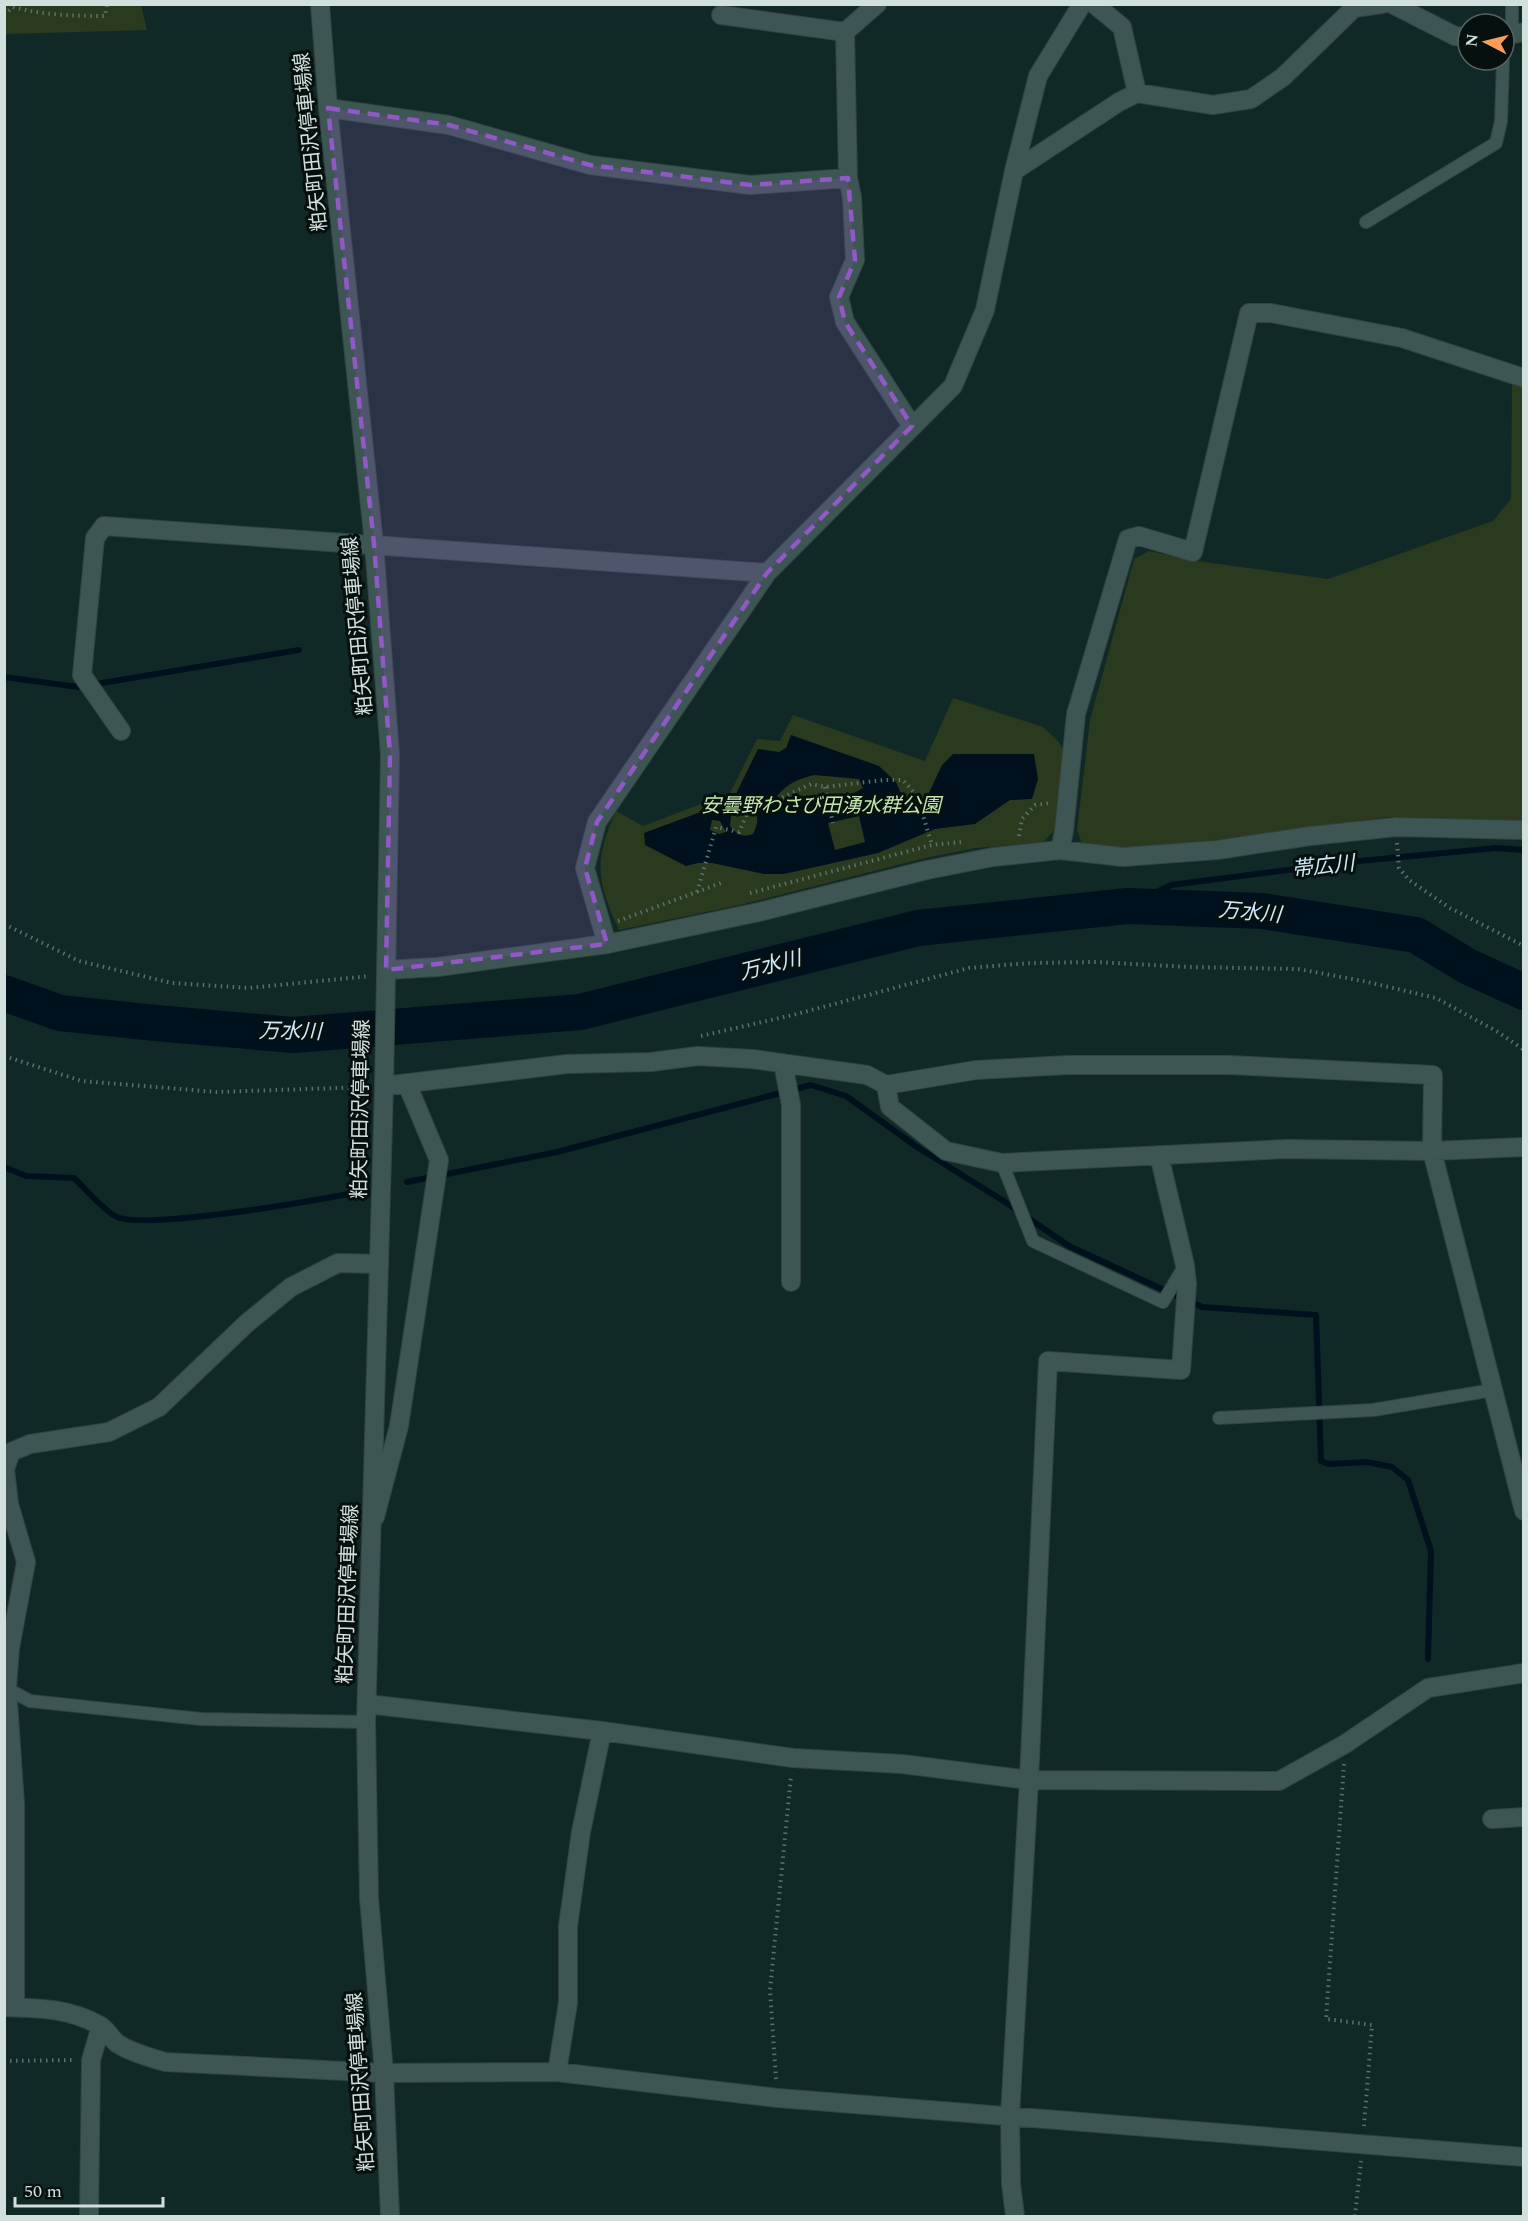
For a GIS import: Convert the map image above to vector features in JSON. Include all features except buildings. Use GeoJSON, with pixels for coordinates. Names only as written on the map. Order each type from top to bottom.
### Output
{"type":"FeatureCollection","features":[{"type":"Feature","properties":{"kind":"street","name":"粕矢町田沢停車場線"},"geometry":{"type":"LineString","coordinates":[[320,4],[328,108],[374,544],[390,755],[384,1080],[366,1713],[369,1898],[384,2073],[390,2217]]}},
{"type":"Feature","properties":{"kind":"street"},"geometry":{"type":"LineString","coordinates":[[721,15],[844,32],[877,4]]}},
{"type":"Feature","properties":{"kind":"street"},"geometry":{"type":"LineString","coordinates":[[608,944],[585,868],[597,822],[767,573],[953,386],[985,310],[1014,171],[1038,76],[1082,4]]}},
{"type":"Feature","properties":{"kind":"street"},"geometry":{"type":"LineString","coordinates":[[1094,4],[1122,27],[1137,93]]}},
{"type":"Feature","properties":{"kind":"street"},"geometry":{"type":"LineString","coordinates":[[1014,171],[1119,102],[1137,93],[1212,105],[1251,99],[1283,77],[1354,8],[1382,4]]}},
{"type":"Feature","properties":{"kind":"street"},"geometry":{"type":"LineString","coordinates":[[1392,4],[1456,36]]}},
{"type":"Feature","properties":{"kind":"street"},"geometry":{"type":"LineString","coordinates":[[844,32],[848,178],[852,196],[855,260],[839,297],[844,322],[912,426]]}},
{"type":"Feature","properties":{"kind":"street"},"geometry":{"type":"LineString","coordinates":[[328,108],[449,125],[590,165],[750,185],[848,178]]}},
{"type":"Feature","properties":{"kind":"street"},"geometry":{"type":"LineString","coordinates":[[1060,850],[1077,714],[1128,540],[1139,536],[1193,552],[1249,313],[1270,313],[1402,338],[1524,378]]}},
{"type":"Feature","properties":{"kind":"street"},"geometry":{"type":"LineString","coordinates":[[121,731],[82,675],[95,538],[104,526],[767,573]]}},
{"type":"Feature","properties":{"kind":"street"},"geometry":{"type":"LineString","coordinates":[[386,977],[438,967],[608,944],[759,912],[927,870],[993,857],[1060,850],[1123,857],[1217,850],[1396,826],[1524,830]]}},
{"type":"Feature","properties":{"kind":"street"},"geometry":{"type":"LineString","coordinates":[[384,1080],[407,1084],[567,1064],[651,1062],[698,1056],[752,1059],[784,1068],[867,1075],[886,1085],[976,1070],[1068,1065],[1241,1066],[1433,1075],[1432,1151],[1524,1511]]}},
{"type":"Feature","properties":{"kind":"street"},"geometry":{"type":"LineString","coordinates":[[784,1068],[789,1097],[791,1282]]}},
{"type":"Feature","properties":{"kind":"street"},"geometry":{"type":"LineString","coordinates":[[372,1526],[399,1426],[439,1160],[407,1084]]}},
{"type":"Feature","properties":{"kind":"street"},"geometry":{"type":"LineString","coordinates":[[886,1085],[890,1107],[946,1151],[1002,1163],[1287,1149],[1432,1151],[1524,1147]]}},
{"type":"Feature","properties":{"kind":"street"},"geometry":{"type":"LineString","coordinates":[[1015,2217],[1010,2116],[1029,1780],[1048,1361],[1181,1370],[1184,1307],[1182,1276],[1159,1155]]}},
{"type":"Feature","properties":{"kind":"street"},"geometry":{"type":"LineString","coordinates":[[379,1264],[338,1263],[291,1287],[247,1323],[159,1407],[109,1432],[30,1444],[11,1452],[5,1469],[9,1504],[26,1562],[10,1648],[6,1687],[15,1804],[10,2007],[49,2008],[76,2014],[101,2026],[117,2043],[136,2053],[165,2062],[384,2073],[558,2072],[778,2098],[1524,2157]]}},
{"type":"Feature","properties":{"kind":"street"},"geometry":{"type":"LineString","coordinates":[[366,1713],[602,1731],[793,1758],[902,1764],[1029,1780],[1279,1781],[1345,1744],[1428,1688],[1524,1673]]}},
{"type":"Feature","properties":{"kind":"street"},"geometry":{"type":"LineString","coordinates":[[558,2072],[568,2003],[568,1926],[579,1844],[602,1731]]}},
{"type":"Feature","properties":{"kind":"street"},"geometry":{"type":"LineString","coordinates":[[1492,1819],[1524,1817]]}},
{"type":"Feature","properties":{"kind":"street"},"geometry":{"type":"LineString","coordinates":[[88,2217],[91,2060],[101,2026]]}},
{"type":"Feature","properties":{"kind":"lane"},"geometry":{"type":"LineString","coordinates":[[1366,222],[1496,143],[1501,121],[1503,72]]}},
{"type":"Feature","properties":{"kind":"lane"},"geometry":{"type":"LineString","coordinates":[[1002,1163],[1033,1241],[1163,1302],[1182,1276]]}},
{"type":"Feature","properties":{"kind":"lane"},"geometry":{"type":"LineString","coordinates":[[1219,1418],[1373,1410],[1493,1390]]}},
{"type":"Feature","properties":{"kind":"lane"},"geometry":{"type":"LineString","coordinates":[[6,1687],[30,1701],[201,1719],[366,1713]]}},
{"type":"Feature","properties":{"kind":"path"},"geometry":{"type":"LineString","coordinates":[[4,15],[13,6],[60,16],[105,16],[107,4]]}},
{"type":"Feature","properties":{"kind":"path"},"geometry":{"type":"LineString","coordinates":[[697,892],[716,827],[739,832],[747,814],[812,784],[825,787],[903,780],[917,796],[932,845]]}},
{"type":"Feature","properties":{"kind":"path"},"geometry":{"type":"LineString","coordinates":[[825,787],[833,823]]}},
{"type":"Feature","properties":{"kind":"path"},"geometry":{"type":"LineString","coordinates":[[1009,837],[1020,836],[1022,819],[1035,805],[1068,800]]}},
{"type":"Feature","properties":{"kind":"path"},"geometry":{"type":"LineString","coordinates":[[740,895],[932,845],[965,842]]}},
{"type":"Feature","properties":{"kind":"path"},"geometry":{"type":"LineString","coordinates":[[1396,844],[1399,868],[1408,880],[1450,908],[1474,918],[1524,946]]}},
{"type":"Feature","properties":{"kind":"path"},"geometry":{"type":"LineString","coordinates":[[617,921],[721,883]]}},
{"type":"Feature","properties":{"kind":"path"},"geometry":{"type":"LineString","coordinates":[[4,924],[79,961],[172,983],[249,988],[386,977]]}},
{"type":"Feature","properties":{"kind":"path"},"geometry":{"type":"LineString","coordinates":[[696,1038],[793,1015],[969,968],[1030,963],[1096,962],[1298,969],[1362,981],[1436,998],[1498,1032],[1524,1050]]}},
{"type":"Feature","properties":{"kind":"path"},"geometry":{"type":"LineString","coordinates":[[4,1056],[82,1081],[217,1092],[384,1080]]}},
{"type":"Feature","properties":{"kind":"path"},"geometry":{"type":"LineString","coordinates":[[1345,1744],[1326,2019],[1372,2025],[1355,2217]]}},
{"type":"Feature","properties":{"kind":"path"},"geometry":{"type":"LineString","coordinates":[[778,2098],[771,1990],[793,1758]]}},
{"type":"Feature","properties":{"kind":"path"},"geometry":{"type":"LineString","coordinates":[[4,2061],[91,2060]]}},
{"type":"Feature","properties":{"kind":"highlighted area"},"geometry":{"type":"Polygon","coordinates":[[[328,108],[449,125],[590,165],[750,185],[848,178],[855,260],[839,297],[845,322],[912,426],[767,573],[597,822],[585,868],[607,944],[386,970],[390,755],[374,544],[328,108]]]}},
{"type":"Feature","properties":{"kind":"green space"},"geometry":{"type":"Polygon","coordinates":[[[5,4],[141,5],[147,30],[8,34],[5,37],[5,4]]]}},
{"type":"Feature","properties":{"kind":"green space"},"geometry":{"type":"Polygon","coordinates":[[[1512,381],[1523,385],[1523,821],[1389,817],[1199,842],[1133,847],[1087,847],[1081,841],[1077,830],[1090,720],[1134,559],[1149,551],[1197,561],[1328,579],[1493,521],[1511,499],[1512,381]]]}},
{"type":"Feature","properties":{"kind":"green space","name":"安曇野わさび田湧水群公園"},"geometry":{"type":"Polygon","coordinates":[[[953,698],[1043,727],[1059,742],[1064,752],[1058,820],[1053,832],[1043,842],[976,848],[925,858],[740,905],[619,930],[606,898],[601,870],[604,843],[616,811],[643,826],[730,793],[757,739],[780,741],[793,715],[925,761],[953,698]]]}},
{"type":"Feature","properties":{"kind":"water"},"geometry":{"type":"Polygon","coordinates":[[[791,735],[879,766],[896,782],[904,800],[914,807],[926,799],[942,765],[953,754],[1034,754],[1038,779],[1032,799],[1010,800],[975,824],[935,829],[878,853],[784,874],[764,874],[712,863],[686,866],[645,845],[644,833],[733,800],[758,749],[779,752],[786,748],[791,735]],[[814,775],[794,782],[777,796],[782,803],[833,799],[863,788],[859,779],[814,775]],[[747,805],[736,808],[731,817],[730,826],[740,835],[753,834],[757,821],[756,814],[747,805]],[[859,816],[828,823],[835,850],[865,842],[859,816]],[[712,820],[710,830],[719,834],[726,832],[720,821],[712,820]]]}},
{"type":"Feature","properties":{"kind":"waterway"},"geometry":{"type":"LineString","coordinates":[[4,677],[78,687],[299,650]]}},
{"type":"Feature","properties":{"kind":"waterway","name":"帯広川"},"geometry":{"type":"LineString","coordinates":[[1128,906],[1171,885],[1349,862],[1496,848],[1524,850]]}},
{"type":"Feature","properties":{"kind":"waterway","name":"万水川"},"geometry":{"type":"LineString","coordinates":[[4,993],[60,1013],[293,1035],[580,1012],[918,928],[1128,906],[1262,911],[1416,935],[1467,966],[1524,992]]}},
{"type":"Feature","properties":{"kind":"waterway"},"geometry":{"type":"LineString","coordinates":[[407,1182],[557,1152],[811,1085],[846,1096],[917,1147],[1002,1200],[1069,1246],[1162,1289],[1202,1307],[1316,1315],[1321,1461],[1329,1464],[1367,1462],[1392,1467],[1408,1480],[1431,1551],[1428,1659]]}},
{"type":"Feature","properties":{"kind":"waterway"},"geometry":{"type":"LineString","coordinates":[[4,1167],[26,1176],[74,1178],[110,1213],[131,1220],[157,1220],[228,1213],[349,1194]]}}]}
